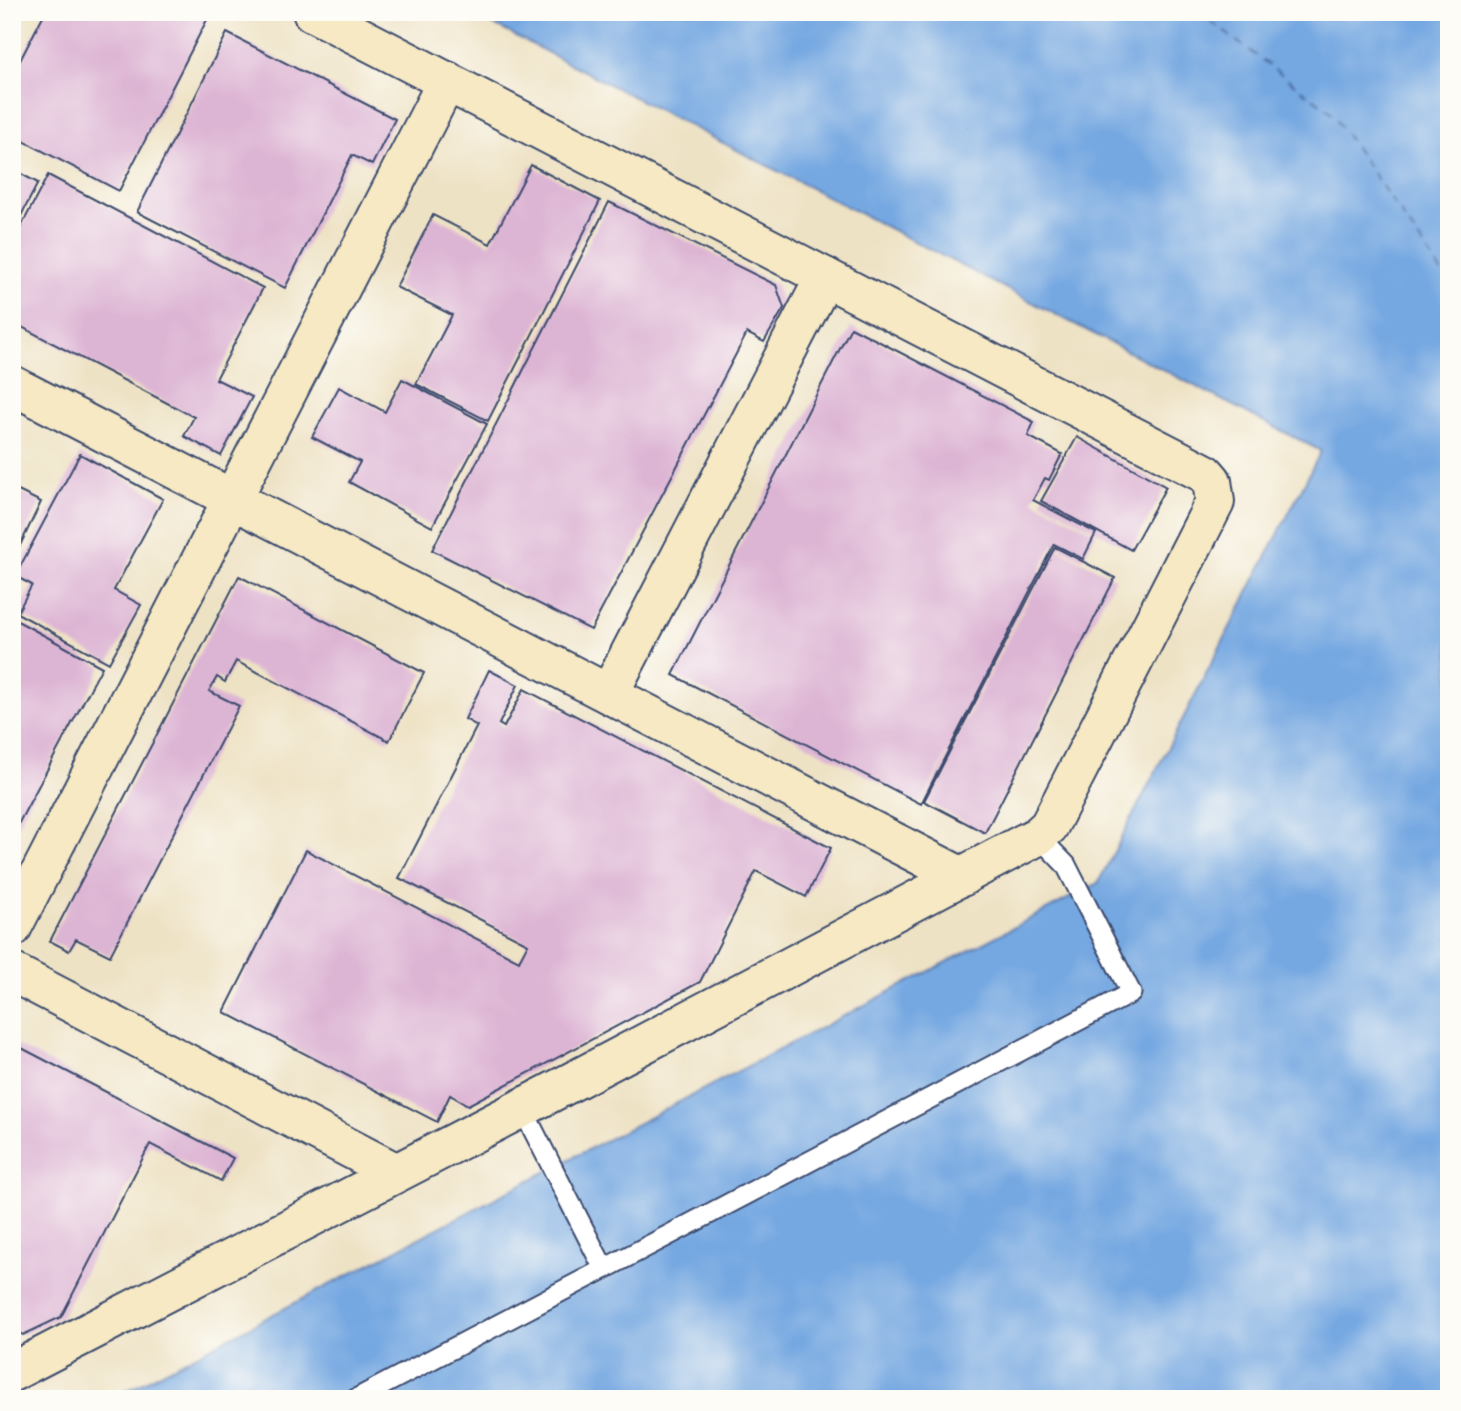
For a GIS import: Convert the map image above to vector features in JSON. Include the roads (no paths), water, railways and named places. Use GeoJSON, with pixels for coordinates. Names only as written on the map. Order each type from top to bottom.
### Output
{"type":"FeatureCollection","features":[{"type":"Feature","properties":{"kind":"street"},"geometry":{"type":"LineString","coordinates":[[12,1372],[522,1108],[1038,836],[1049,825],[1215,502],[1212,481],[1206,474],[312,12]]}},
{"type":"Feature","properties":{"kind":"street"},"geometry":{"type":"LineString","coordinates":[[12,928],[446,81]]}},
{"type":"Feature","properties":{"kind":"street"},"geometry":{"type":"LineString","coordinates":[[609,694],[825,277]]}},
{"type":"Feature","properties":{"kind":"street"},"geometry":{"type":"LineString","coordinates":[[12,385],[961,877]]}},
{"type":"Feature","properties":{"kind":"street"},"geometry":{"type":"LineString","coordinates":[[12,972],[395,1172]]}},
{"type":"Feature","properties":{"kind":"lane"},"geometry":{"type":"LineString","coordinates":[[356,1399],[1131,993],[1066,865],[1038,836]]}},
{"type":"Feature","properties":{"kind":"lane"},"geometry":{"type":"LineString","coordinates":[[522,1108],[604,1269]]}},
{"type":"Feature","properties":{"kind":"water"},"geometry":{"type":"Polygon","coordinates":[[[469,12],[1449,12],[1449,1399],[111,1399],[1098,883],[1321,451],[469,12]]]}}]}
